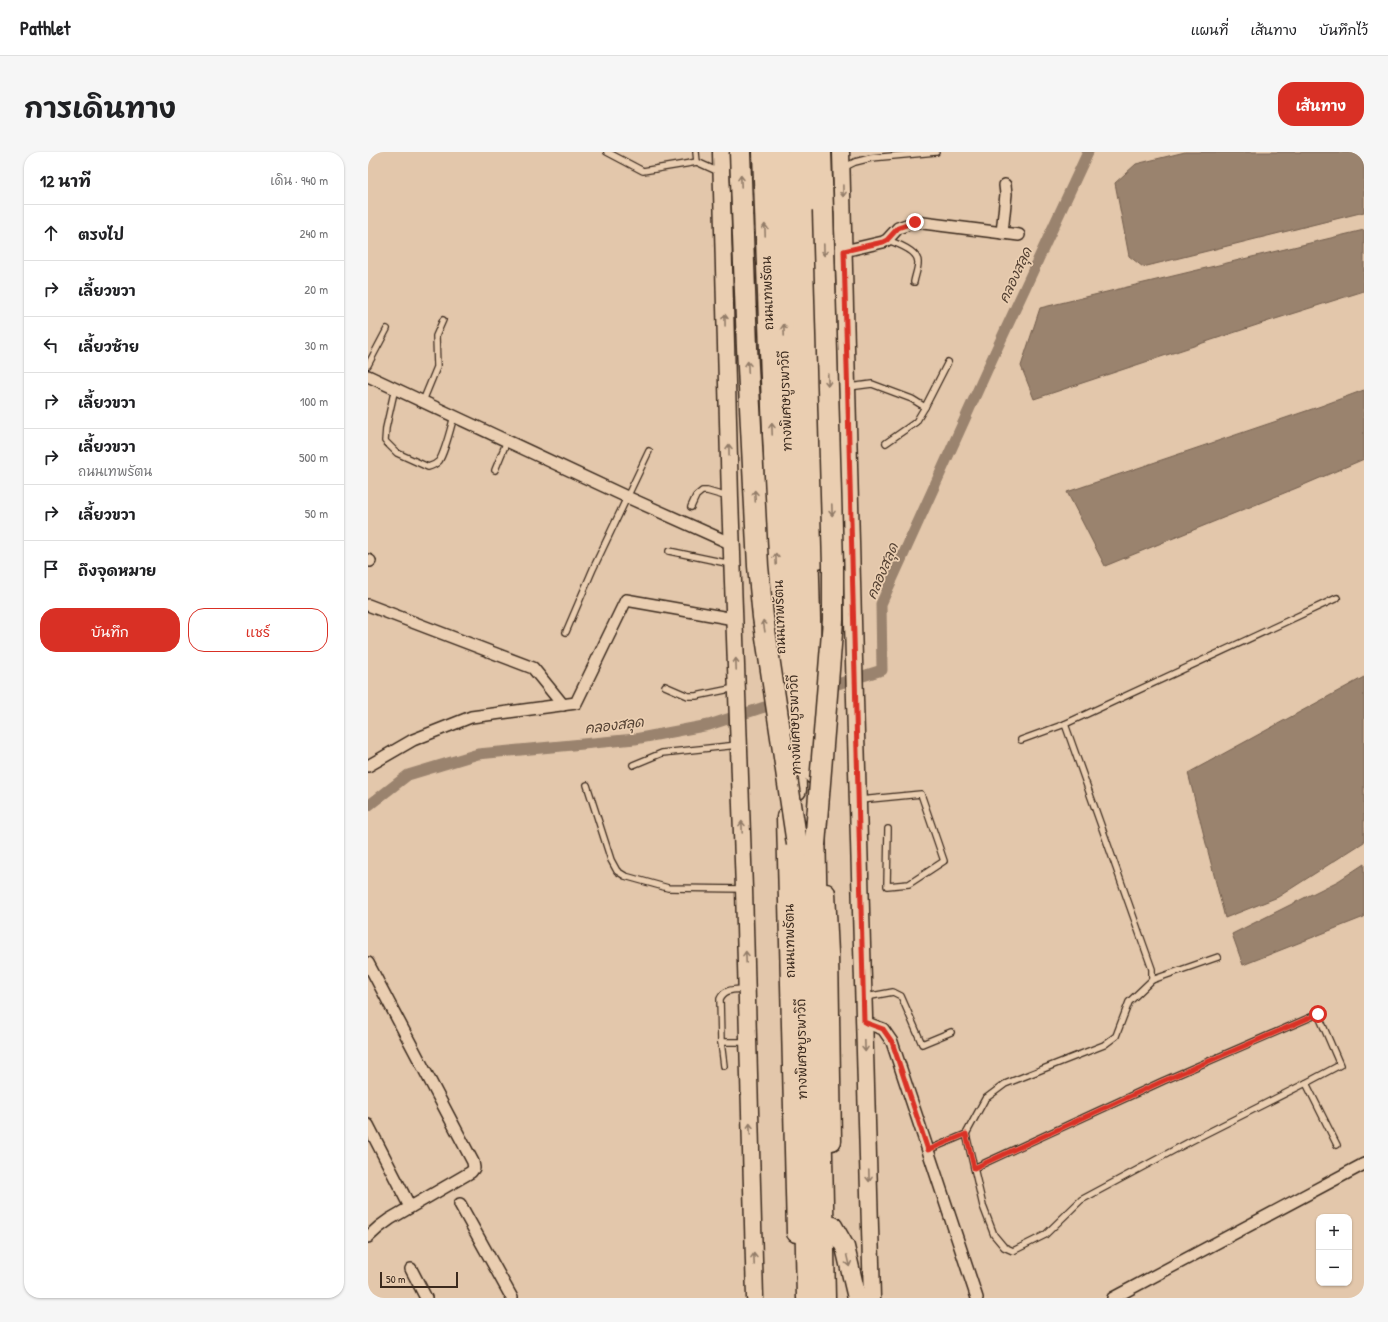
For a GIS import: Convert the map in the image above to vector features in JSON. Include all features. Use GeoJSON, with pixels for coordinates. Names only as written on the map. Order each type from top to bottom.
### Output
{"type":"FeatureCollection","features":[{"type":"Feature","properties":{"kind":"highway"},"geometry":{"type":"LineString","coordinates":[[740,152],[747,347],[758,566],[764,624],[806,844]]}},
{"type":"Feature","properties":{"kind":"highway","name":"ถนนเทพรัตน"},"geometry":{"type":"LineString","coordinates":[[762,152],[787,845],[797,1298]]}},
{"type":"Feature","properties":{"kind":"highway","name":"ทางพิเศษบูรพาวิถี"},"geometry":{"type":"LineString","coordinates":[[779,152],[825,1298]]}},
{"type":"Feature","properties":{"kind":"highway","name":"ทางพิเศษบูรพาวิถี"},"geometry":{"type":"LineString","coordinates":[[798,152],[806,844],[807,1298]]}},
{"type":"Feature","properties":{"kind":"highway"},"geometry":{"type":"LineString","coordinates":[[808,152],[816,436],[823,830],[829,953],[834,1298]]}},
{"type":"Feature","properties":{"kind":"highway"},"geometry":{"type":"LineString","coordinates":[[806,844],[833,620],[833,565],[821,152]]}},
{"type":"Feature","properties":{"kind":"highway"},"geometry":{"type":"LineString","coordinates":[[833,1226],[845,1247],[857,1298]]}},
{"type":"Feature","properties":{"kind":"main road"},"geometry":{"type":"LineString","coordinates":[[721,152],[730,498],[744,889],[755,1298]]}},
{"type":"Feature","properties":{"kind":"main road"},"geometry":{"type":"LineString","coordinates":[[841,152],[872,1298]]}},
{"type":"Feature","properties":{"kind":"street"},"geometry":{"type":"LineString","coordinates":[[1002,232],[1006,194],[1005,185]]}},
{"type":"Feature","properties":{"kind":"street"},"geometry":{"type":"LineString","coordinates":[[844,251],[887,240],[898,228],[915,222],[1020,235]]}},
{"type":"Feature","properties":{"kind":"street"},"geometry":{"type":"LineString","coordinates":[[368,376],[627,497],[732,544]]}},
{"type":"Feature","properties":{"kind":"street"},"geometry":{"type":"LineString","coordinates":[[368,766],[413,740],[471,717],[576,703],[626,600],[734,619]]}},
{"type":"Feature","properties":{"kind":"street"},"geometry":{"type":"LineString","coordinates":[[368,605],[533,668],[563,705]]}},
{"type":"Feature","properties":{"kind":"street"},"geometry":{"type":"LineString","coordinates":[[368,963],[473,1162],[474,1168],[471,1172],[410,1207],[379,1227],[368,1237]]}},
{"type":"Feature","properties":{"kind":"street"},"geometry":{"type":"LineString","coordinates":[[864,1022],[883,1029],[892,1042],[977,1298]]}},
{"type":"Feature","properties":{"kind":"street"},"geometry":{"type":"LineString","coordinates":[[368,1125],[410,1207]]}},
{"type":"Feature","properties":{"kind":"street"},"geometry":{"type":"LineString","coordinates":[[1113,1298],[1364,1164]]}},
{"type":"Feature","properties":{"kind":"street"},"geometry":{"type":"LineString","coordinates":[[460,1204],[512,1298]]}},
{"type":"Feature","properties":{"kind":"street"},"geometry":{"type":"LineString","coordinates":[[411,1269],[426,1298]]}},
{"type":"Feature","properties":{"kind":"lane"},"geometry":{"type":"LineString","coordinates":[[607,152],[643,171],[697,162],[722,173]]}},
{"type":"Feature","properties":{"kind":"lane"},"geometry":{"type":"LineString","coordinates":[[696,152],[697,162]]}},
{"type":"Feature","properties":{"kind":"lane"},"geometry":{"type":"LineString","coordinates":[[842,168],[855,162],[872,158],[934,152]]}},
{"type":"Feature","properties":{"kind":"lane"},"geometry":{"type":"LineString","coordinates":[[887,240],[896,243],[917,256],[919,262],[914,282]]}},
{"type":"Feature","properties":{"kind":"lane"},"geometry":{"type":"LineString","coordinates":[[423,401],[437,367],[436,336],[443,320]]}},
{"type":"Feature","properties":{"kind":"lane"},"geometry":{"type":"LineString","coordinates":[[368,365],[387,329]]}},
{"type":"Feature","properties":{"kind":"lane"},"geometry":{"type":"LineString","coordinates":[[886,443],[916,422],[948,362]]}},
{"type":"Feature","properties":{"kind":"lane"},"geometry":{"type":"LineString","coordinates":[[847,387],[872,384],[912,400],[925,407]]}},
{"type":"Feature","properties":{"kind":"lane"},"geometry":{"type":"LineString","coordinates":[[395,388],[386,428],[385,441],[397,453],[428,467],[433,466],[441,457],[454,416]]}},
{"type":"Feature","properties":{"kind":"lane"},"geometry":{"type":"LineString","coordinates":[[495,470],[507,441]]}},
{"type":"Feature","properties":{"kind":"lane"},"geometry":{"type":"LineString","coordinates":[[566,632],[593,569],[649,451]]}},
{"type":"Feature","properties":{"kind":"lane"},"geometry":{"type":"LineString","coordinates":[[691,507],[696,496],[702,491],[707,491],[730,498]]}},
{"type":"Feature","properties":{"kind":"lane"},"geometry":{"type":"LineString","coordinates":[[669,551],[733,564]]}},
{"type":"Feature","properties":{"kind":"lane"},"geometry":{"type":"LineString","coordinates":[[1021,740],[1065,724],[1337,598]]}},
{"type":"Feature","properties":{"kind":"lane"},"geometry":{"type":"LineString","coordinates":[[664,686],[688,696],[737,695]]}},
{"type":"Feature","properties":{"kind":"lane"},"geometry":{"type":"LineString","coordinates":[[1065,724],[1152,969],[1152,980]]}},
{"type":"Feature","properties":{"kind":"lane"},"geometry":{"type":"LineString","coordinates":[[632,765],[662,753],[739,745]]}},
{"type":"Feature","properties":{"kind":"lane"},"geometry":{"type":"LineString","coordinates":[[588,786],[617,871],[625,876],[642,882],[668,888],[744,889]]}},
{"type":"Feature","properties":{"kind":"lane"},"geometry":{"type":"LineString","coordinates":[[858,800],[921,794],[944,861],[909,884],[887,886],[888,829]]}},
{"type":"Feature","properties":{"kind":"lane"},"geometry":{"type":"LineString","coordinates":[[928,1150],[966,1134],[985,1099],[1004,1084],[1104,1045],[1116,1036],[1129,1002],[1152,980],[1218,956]]}},
{"type":"Feature","properties":{"kind":"lane"},"geometry":{"type":"LineString","coordinates":[[724,1066],[721,1042],[720,998],[722,993],[728,990],[747,989]]}},
{"type":"Feature","properties":{"kind":"lane"},"geometry":{"type":"LineString","coordinates":[[863,997],[893,992],[901,996],[922,1044],[952,1032]]}},
{"type":"Feature","properties":{"kind":"lane"},"geometry":{"type":"LineString","coordinates":[[966,1134],[974,1168],[983,1206],[994,1235],[1004,1247],[1013,1251],[1046,1235],[1081,1200],[1191,1141],[1340,1065],[1318,1014],[1163,1081],[974,1168]]}},
{"type":"Feature","properties":{"kind":"lane"},"geometry":{"type":"LineString","coordinates":[[721,1042],[748,1042]]}},
{"type":"Feature","properties":{"kind":"lane"},"geometry":{"type":"LineString","coordinates":[[1306,1083],[1338,1145]]}},
{"type":"Feature","properties":{"kind":"shaded area"},"geometry":{"type":"Polygon","coordinates":[[[1185,152],[1364,152],[1364,212],[1143,267],[1129,256],[1115,183],[1136,164],[1185,152]]]}},
{"type":"Feature","properties":{"kind":"shaded area"},"geometry":{"type":"Polygon","coordinates":[[[1364,230],[1364,291],[1034,399],[1021,366],[1040,308],[1364,230]]]}},
{"type":"Feature","properties":{"kind":"shaded area"},"geometry":{"type":"Polygon","coordinates":[[[1364,390],[1364,459],[1105,566],[1067,492],[1321,406],[1364,390]]]}},
{"type":"Feature","properties":{"kind":"shaded area"},"geometry":{"type":"Polygon","coordinates":[[[1364,677],[1364,842],[1278,897],[1225,918],[1188,773],[1364,677]]]}},
{"type":"Feature","properties":{"kind":"shaded area"},"geometry":{"type":"Polygon","coordinates":[[[1364,864],[1364,917],[1243,965],[1232,934],[1338,881],[1364,864]]]}},
{"type":"Feature","properties":{"kind":"waterway","name":"คลองสลุด"},"geometry":{"type":"LineString","coordinates":[[825,688],[882,670],[881,604],[1088,152]]}},
{"type":"Feature","properties":{"kind":"waterway","name":"คลองสลุด"},"geometry":{"type":"LineString","coordinates":[[368,806],[408,775],[478,754],[635,739],[709,725],[780,702]]}},
{"type":"Feature","properties":{"kind":"route"},"geometry":{"type":"LineString","coordinates":[[915,222],[898,228],[887,240],[883,242],[844,251],[864,1022],[883,1029],[892,1042],[928,1150],[966,1134],[974,1168],[1163,1081],[1318,1014]]}}]}
